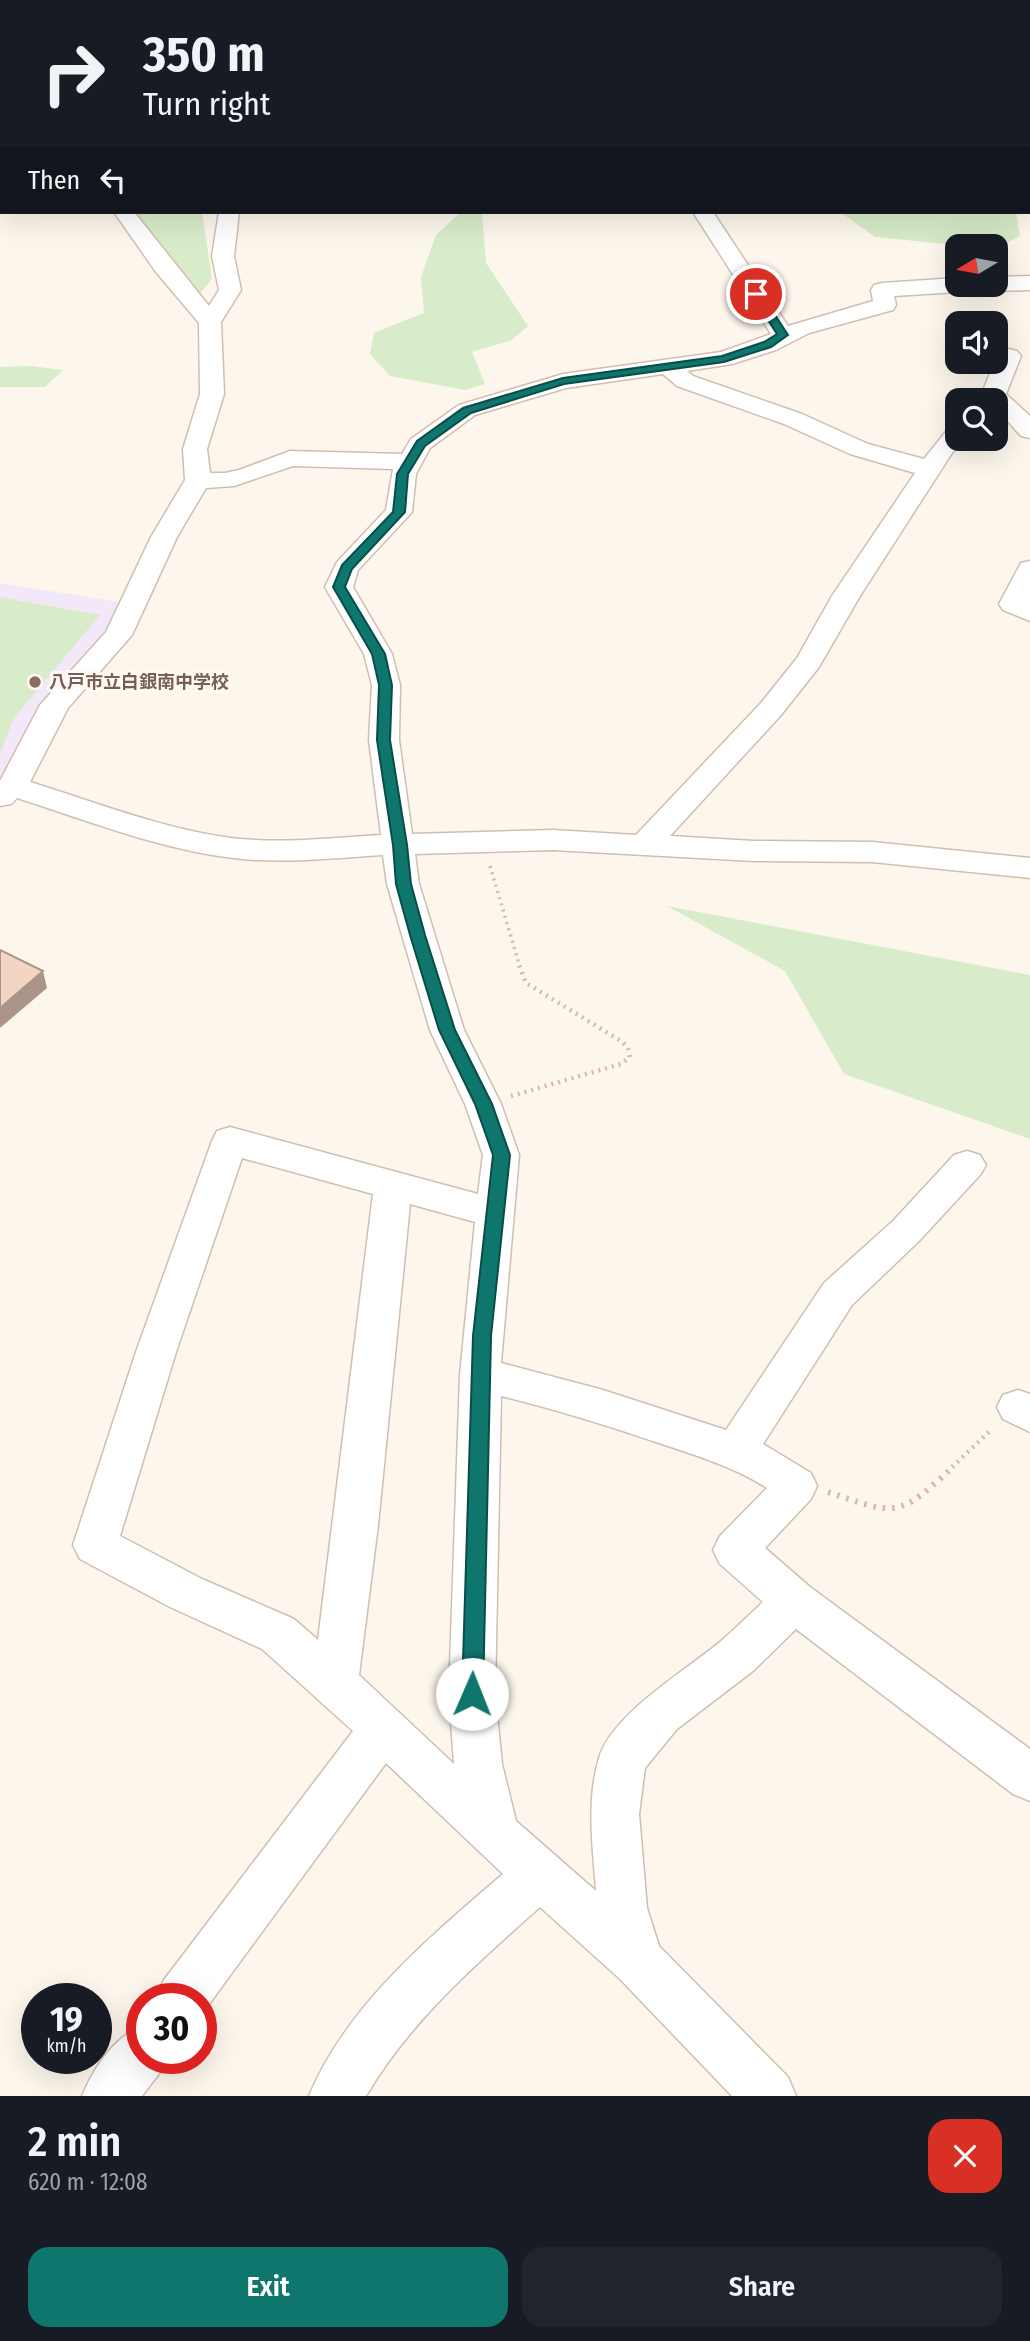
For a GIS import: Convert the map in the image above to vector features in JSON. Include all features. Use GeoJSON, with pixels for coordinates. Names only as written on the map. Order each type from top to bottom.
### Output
{"type":"FeatureCollection","features":[{"type":"Feature","properties":{"kind":"street"},"geometry":{"type":"LineString","coordinates":[[125,214],[164,267],[211,322]]}},
{"type":"Feature","properties":{"kind":"street"},"geometry":{"type":"LineString","coordinates":[[229,214],[223,256],[230,290],[211,322],[212,394],[195,449],[198,480],[164,537],[118,635],[55,705],[6,792],[188,840],[232,848],[274,850],[482,840],[553,840],[754,851],[872,852],[1030,868]]}},
{"type":"Feature","properties":{"kind":"street"},"geometry":{"type":"LineString","coordinates":[[704,214],[783,335]]}},
{"type":"Feature","properties":{"kind":"street"},"geometry":{"type":"LineString","coordinates":[[1008,284],[1030,283]]}},
{"type":"Feature","properties":{"kind":"street"},"geometry":{"type":"LineString","coordinates":[[495,1835],[478,1764],[472,1694],[480,1375],[502,1155],[483,1104],[447,1030],[403,884],[400,845],[384,740],[386,685],[378,654],[339,587],[346,568],[399,512],[403,474],[421,444],[467,410],[563,381],[724,359],[768,345],[783,335],[885,305],[882,290],[945,286]]}},
{"type":"Feature","properties":{"kind":"street"},"geometry":{"type":"LineString","coordinates":[[995,388],[1009,356]]}},
{"type":"Feature","properties":{"kind":"street"},"geometry":{"type":"LineString","coordinates":[[669,368],[685,381],[793,419],[859,449],[930,470]]}},
{"type":"Feature","properties":{"kind":"street"},"geometry":{"type":"LineString","coordinates":[[1008,406],[1030,431]]}},
{"type":"Feature","properties":{"kind":"street"},"geometry":{"type":"LineString","coordinates":[[644,845],[771,709],[809,661],[846,596],[945,447]]}},
{"type":"Feature","properties":{"kind":"street"},"geometry":{"type":"LineString","coordinates":[[198,480],[225,481],[290,458],[409,462]]}},
{"type":"Feature","properties":{"kind":"street"},"geometry":{"type":"LineString","coordinates":[[1030,569],[1013,604],[1030,613]]}},
{"type":"Feature","properties":{"kind":"street"},"geometry":{"type":"LineString","coordinates":[[495,1213],[230,1141],[156,1352],[94,1545],[186,1593],[278,1634],[335,1683],[495,1835],[638,1961],[769,2096]]}},
{"type":"Feature","properties":{"kind":"street"},"geometry":{"type":"LineString","coordinates":[[736,1451],[786,1370],[838,1294],[906,1231],[968,1165]]}},
{"type":"Feature","properties":{"kind":"street"},"geometry":{"type":"LineString","coordinates":[[335,1683],[356,1525],[393,1187]]}},
{"type":"Feature","properties":{"kind":"street"},"geometry":{"type":"LineString","coordinates":[[480,1375],[543,1389],[736,1451],[781,1473],[796,1486],[735,1550],[794,1601],[1030,1779]]}},
{"type":"Feature","properties":{"kind":"street"},"geometry":{"type":"LineString","coordinates":[[638,1961],[622,1908],[615,1814],[622,1759],[661,1714],[737,1656],[794,1601]]}},
{"type":"Feature","properties":{"kind":"street"},"geometry":{"type":"LineString","coordinates":[[193,1983],[383,1729]]}},
{"type":"Feature","properties":{"kind":"street"},"geometry":{"type":"LineString","coordinates":[[336,2096],[382,2026],[436,1967],[540,1874]]}},
{"type":"Feature","properties":{"kind":"street"},"geometry":{"type":"LineString","coordinates":[[109,2096],[126,2073]]}},
{"type":"Feature","properties":{"kind":"path"},"geometry":{"type":"LineString","coordinates":[[482,840],[512,945],[526,983],[621,1041],[628,1048],[630,1057],[621,1064],[483,1104]]}},
{"type":"Feature","properties":{"kind":"path"},"geometry":{"type":"LineString","coordinates":[[796,1486],[826,1491],[880,1509],[897,1509],[914,1500],[1013,1417]]}},
{"type":"Feature","properties":{"kind":"shaded area","name":"八戸市立白銀南中学校"},"geometry":{"type":"Polygon","coordinates":[[[0,583],[125,603],[108,636],[0,783],[0,583]]]}},
{"type":"Feature","properties":{"kind":"green space"},"geometry":{"type":"Polygon","coordinates":[[[133,214],[202,214],[212,279],[196,298],[133,214]]]}},
{"type":"Feature","properties":{"kind":"green space"},"geometry":{"type":"Polygon","coordinates":[[[459,214],[482,214],[486,263],[528,326],[512,340],[472,352],[485,384],[465,390],[390,376],[370,354],[374,333],[424,313],[421,277],[436,235],[459,214]]]}},
{"type":"Feature","properties":{"kind":"green space"},"geometry":{"type":"Polygon","coordinates":[[[843,214],[1016,214],[1020,236],[1008,242],[1008,234],[945,234],[945,244],[875,237],[843,214]]]}},
{"type":"Feature","properties":{"kind":"green space"},"geometry":{"type":"Polygon","coordinates":[[[30,366],[63,370],[45,387],[0,387],[0,367],[30,366]]]}},
{"type":"Feature","properties":{"kind":"green space"},"geometry":{"type":"Polygon","coordinates":[[[0,597],[100,615],[13,719],[0,755],[0,597]]]}},
{"type":"Feature","properties":{"kind":"green space"},"geometry":{"type":"Polygon","coordinates":[[[667,906],[1030,975],[1030,1139],[844,1074],[785,971],[667,906]]]}},
{"type":"Feature","properties":{"kind":"building"},"geometry":{"type":"Polygon","coordinates":[[[0,950],[43,971],[0,1008],[0,950]]]}},
{"type":"Feature","properties":{"kind":"place","name":"八戸市立白銀南中学校"},"geometry":{"type":"Point","coordinates":[35,682]}},
{"type":"Feature","properties":{"kind":"route"},"geometry":{"type":"LineString","coordinates":[[472,1694],[482,1336],[502,1155],[483,1104],[447,1030],[417,935],[403,884],[400,845],[391,798],[384,740],[386,685],[378,654],[339,587],[346,568],[399,512],[403,474],[421,444],[467,410],[563,381],[724,359],[768,345],[783,335],[756,294]]}}]}
